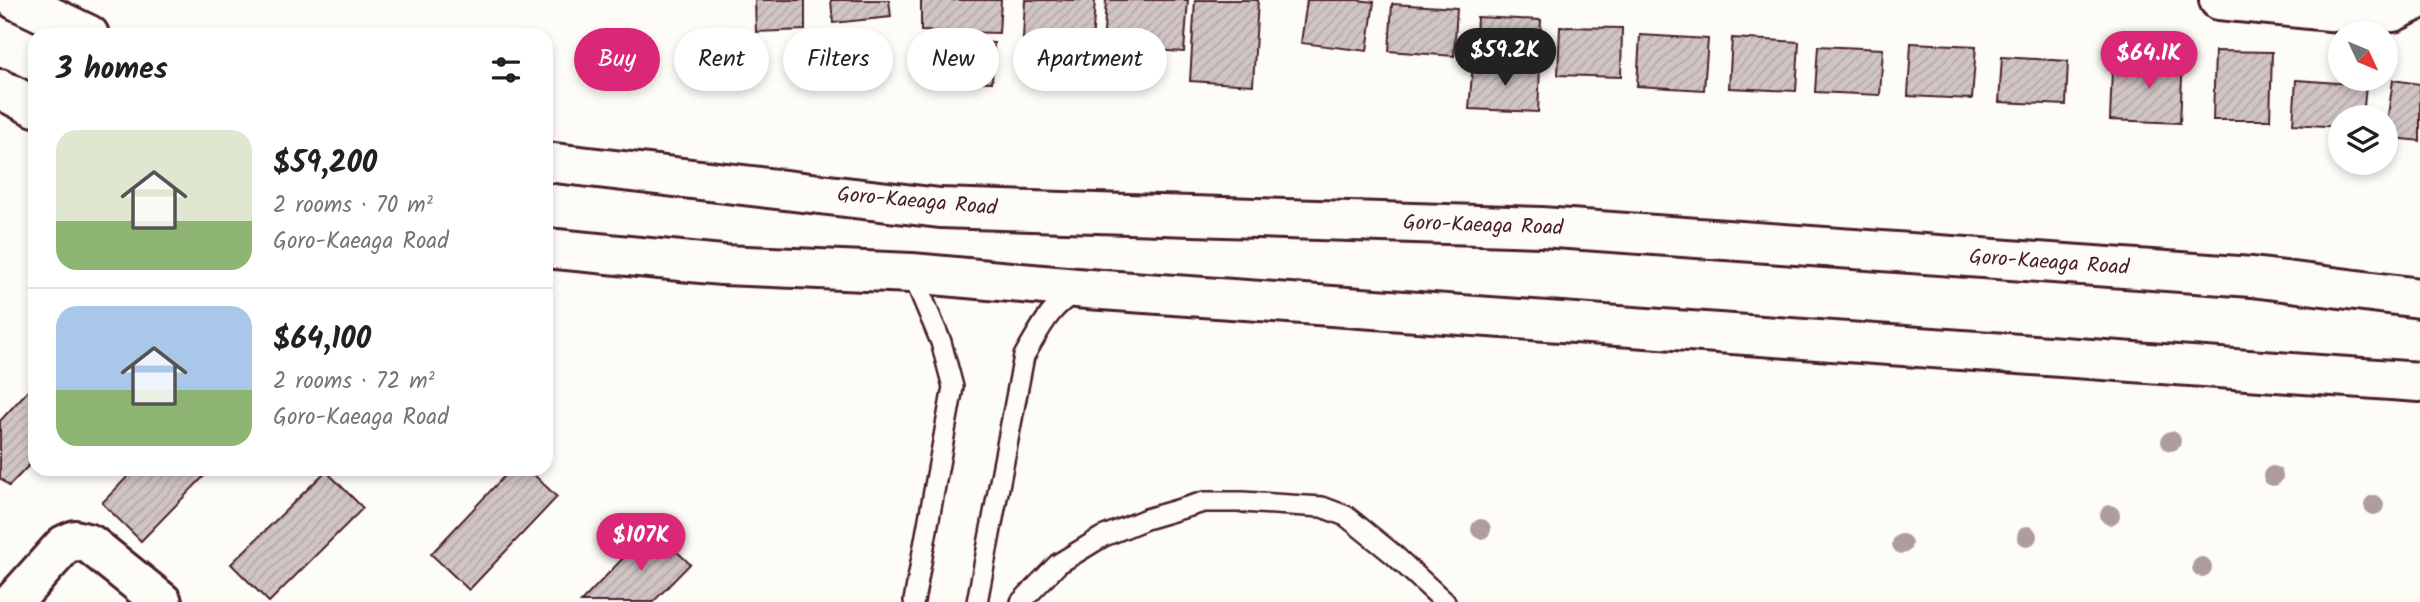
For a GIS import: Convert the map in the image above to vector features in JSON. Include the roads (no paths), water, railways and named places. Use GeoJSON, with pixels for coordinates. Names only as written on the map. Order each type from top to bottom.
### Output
{"type":"FeatureCollection","features":[{"type":"Feature","properties":{"kind":"main road"},"geometry":{"type":"LineString","coordinates":[[16,0],[74,28]]}},
{"type":"Feature","properties":{"kind":"main road"},"geometry":{"type":"LineString","coordinates":[[2219,0],[2360,15],[2393,12],[2417,0]]}},
{"type":"Feature","properties":{"kind":"main road"},"geometry":{"type":"LineString","coordinates":[[0,89],[28,103]]}},
{"type":"Feature","properties":{"kind":"main road","name":"Goro-Kaeaga Road"},"geometry":{"type":"LineString","coordinates":[[553,163],[940,208],[1541,228],[2252,277],[2420,298]]}},
{"type":"Feature","properties":{"kind":"main road"},"geometry":{"type":"LineString","coordinates":[[553,249],[722,265],[912,273],[1088,289],[2420,382]]}},
{"type":"Feature","properties":{"kind":"main road"},"geometry":{"type":"LineString","coordinates":[[13,602],[64,545],[75,540],[90,544],[162,602]]}},
{"type":"Feature","properties":{"kind":"lane"},"geometry":{"type":"LineString","coordinates":[[912,273],[941,342],[953,387],[912,602],[928,602]]}},
{"type":"Feature","properties":{"kind":"lane"},"geometry":{"type":"LineString","coordinates":[[977,602],[1024,356],[1046,320],[1064,298],[1088,289]]}},
{"type":"Feature","properties":{"kind":"lane"},"geometry":{"type":"LineString","coordinates":[[1021,602],[1058,564],[1102,537],[1146,519],[1204,502],[1242,502],[1322,507],[1346,516],[1393,554],[1445,602]]}}]}
